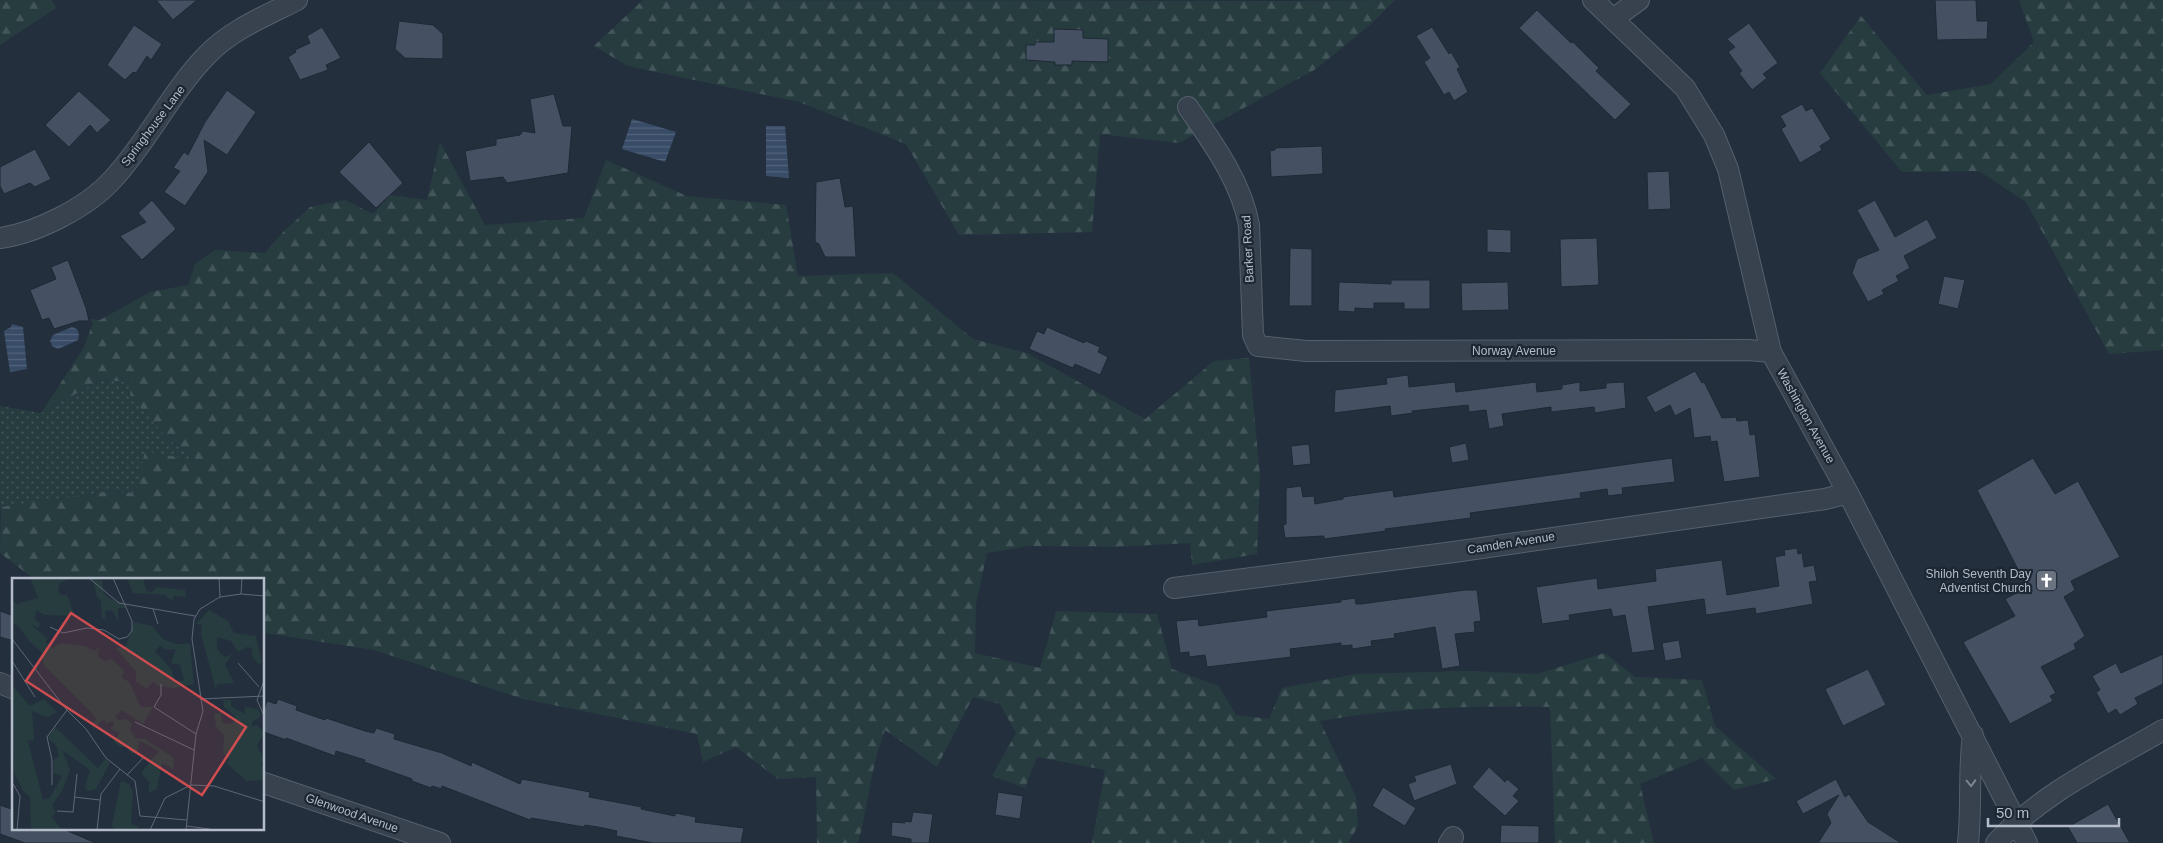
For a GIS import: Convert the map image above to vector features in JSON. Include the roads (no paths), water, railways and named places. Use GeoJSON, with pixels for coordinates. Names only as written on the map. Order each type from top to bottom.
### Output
{"type":"FeatureCollection","features":[{"type":"Feature","properties":{"kind":"street","name":"Springhouse Lane"},"geometry":{"type":"LineString","coordinates":[[0,238],[47,224],[80,206],[112,180],[206,56],[228,36],[297,0]]}},
{"type":"Feature","properties":{"kind":"street","name":"Washington Avenue"},"geometry":{"type":"LineString","coordinates":[[1593,0],[1685,88],[1714,135],[1728,169],[1771,352],[1848,493],[2027,843]]}},
{"type":"Feature","properties":{"kind":"street"},"geometry":{"type":"LineString","coordinates":[[1613,19],[1639,0]]}},
{"type":"Feature","properties":{"kind":"street","name":"Barker Road"},"geometry":{"type":"LineString","coordinates":[[1188,107],[1207,135],[1246,207],[1249,224],[1253,335],[1258,346]]}},
{"type":"Feature","properties":{"kind":"street","name":"Norway Avenue"},"geometry":{"type":"LineString","coordinates":[[1258,346],[1306,351],[1748,350],[1771,352]]}},
{"type":"Feature","properties":{"kind":"street","name":"Camden Avenue"},"geometry":{"type":"LineString","coordinates":[[1174,588],[1454,552],[1825,499],[1848,493]]}},
{"type":"Feature","properties":{"kind":"street"},"geometry":{"type":"LineString","coordinates":[[0,683],[12,688]]}},
{"type":"Feature","properties":{"kind":"street"},"geometry":{"type":"LineString","coordinates":[[1996,843],[2016,821],[2044,798],[2163,730]]}},
{"type":"Feature","properties":{"kind":"street"},"geometry":{"type":"LineString","coordinates":[[1968,843],[1971,803],[1970,758],[1973,735]]}},
{"type":"Feature","properties":{"kind":"street","name":"Glenwood Avenue"},"geometry":{"type":"LineString","coordinates":[[265,783],[440,843]]}},
{"type":"Feature","properties":{"kind":"water"},"geometry":{"type":"Polygon","coordinates":[[[632,119],[676,132],[665,162],[622,149],[632,119]]]}},
{"type":"Feature","properties":{"kind":"water"},"geometry":{"type":"Polygon","coordinates":[[[766,126],[785,126],[789,178],[766,176],[766,126]]]}},
{"type":"Feature","properties":{"kind":"water"},"geometry":{"type":"Polygon","coordinates":[[[12,324],[23,327],[27,369],[10,372],[4,331],[11,327],[12,324]]]}},
{"type":"Feature","properties":{"kind":"water"},"geometry":{"type":"Polygon","coordinates":[[[72,327],[77,329],[78,340],[58,349],[52,346],[50,341],[53,335],[72,327]]]}},
{"type":"Feature","properties":{"kind":"place","name":"Shiloh Seventh Day Adventist Church"},"geometry":{"type":"Point","coordinates":[2047,581]}}]}
